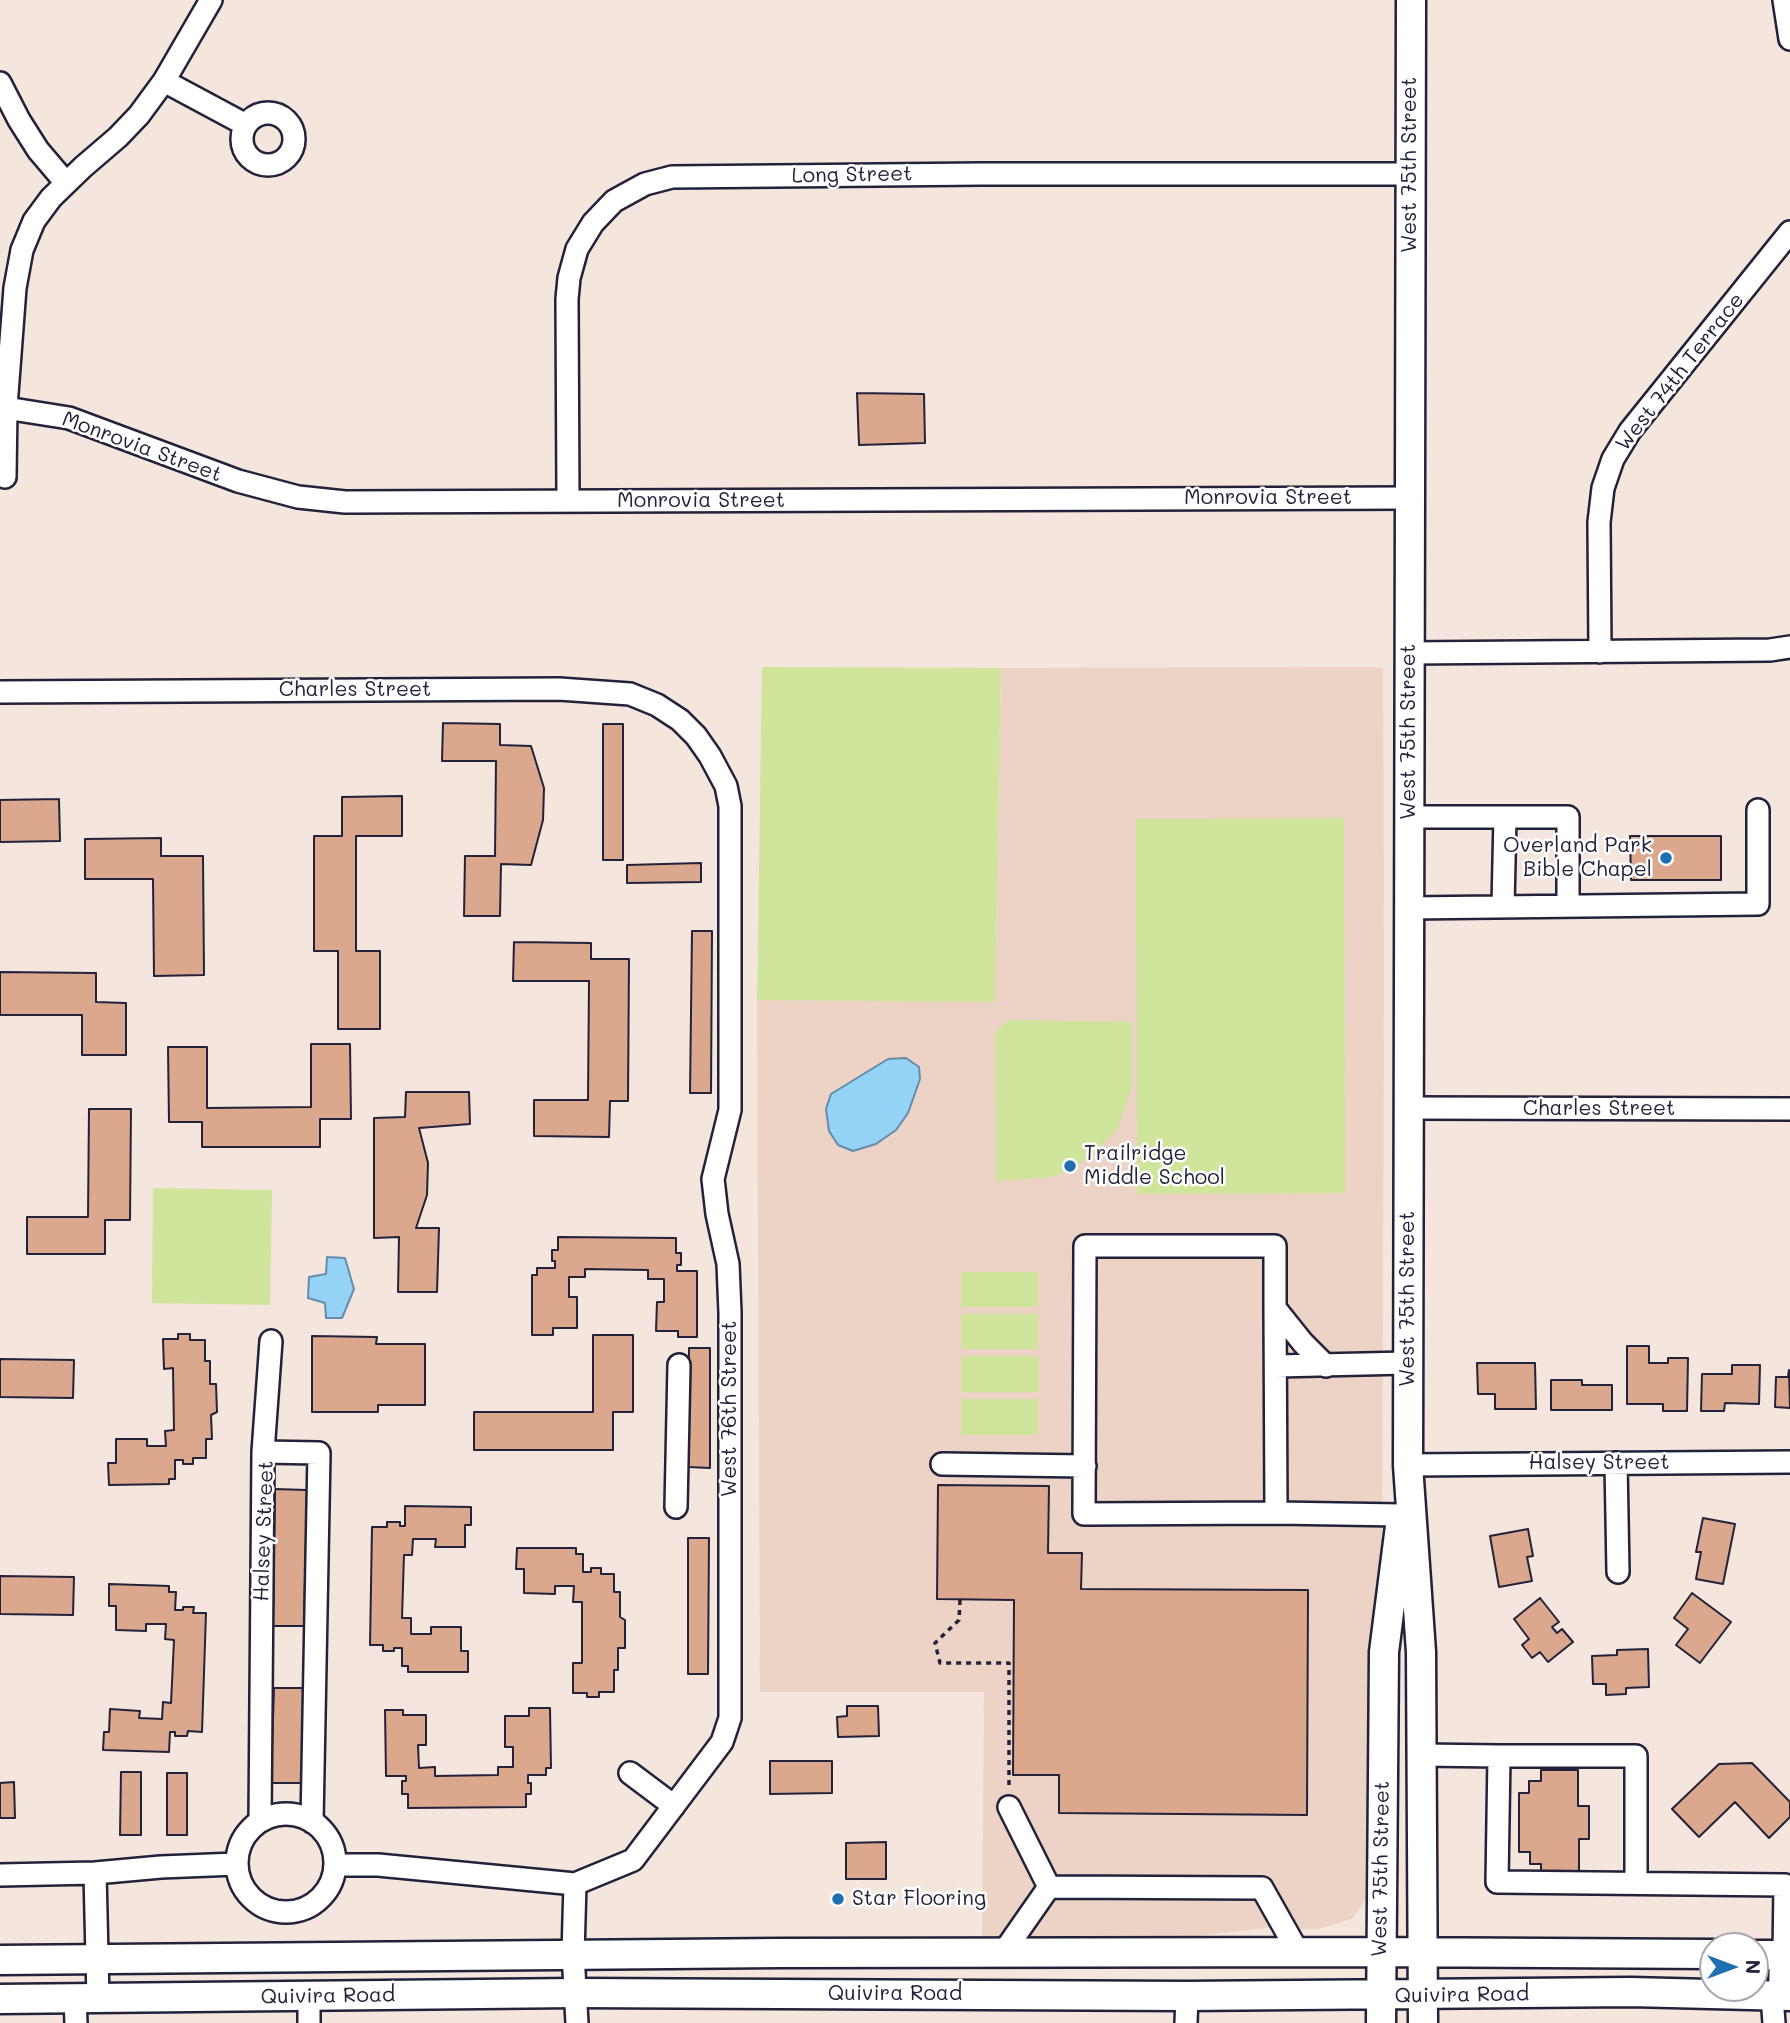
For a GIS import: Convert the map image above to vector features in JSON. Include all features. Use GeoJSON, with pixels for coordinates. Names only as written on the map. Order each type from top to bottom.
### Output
{"type":"FeatureCollection","features":[{"type":"Feature","properties":{"kind":"main road","name":"West 75th Street"},"geometry":{"type":"LineString","coordinates":[[1410,0],[1407,1363],[1408,1465],[1422,1652],[1423,2009]]}},
{"type":"Feature","properties":{"kind":"main road","name":"West 75th Street"},"geometry":{"type":"LineString","coordinates":[[1380,2009],[1384,1652],[1408,1465]]}},
{"type":"Feature","properties":{"kind":"main road","name":"Quivira Road"},"geometry":{"type":"LineString","coordinates":[[0,1960],[573,1954],[1699,1954]]}},
{"type":"Feature","properties":{"kind":"main road"},"geometry":{"type":"LineString","coordinates":[[1769,1955],[1787,1955],[1780,2003]]}},
{"type":"Feature","properties":{"kind":"main road","name":"Quivira Road"},"geometry":{"type":"LineString","coordinates":[[0,1999],[83,2007],[309,2010],[576,1993],[1186,2010],[1423,2009],[1631,1992],[1780,2003]]}},
{"type":"Feature","properties":{"kind":"street"},"geometry":{"type":"LineString","coordinates":[[5,477],[3,407],[15,288],[22,250],[34,221],[66,183],[118,137],[164,81],[211,0]]}},
{"type":"Feature","properties":{"kind":"street"},"geometry":{"type":"LineString","coordinates":[[1784,0],[1790,40]]}},
{"type":"Feature","properties":{"kind":"street"},"geometry":{"type":"LineString","coordinates":[[164,81],[246,125]]}},
{"type":"Feature","properties":{"kind":"street"},"geometry":{"type":"LineString","coordinates":[[0,83],[38,150],[66,183]]}},
{"type":"Feature","properties":{"kind":"street","name":"Long Street"},"geometry":{"type":"LineString","coordinates":[[568,501],[569,278],[578,248],[593,223],[614,201],[645,184],[685,176],[1410,174]]}},
{"type":"Feature","properties":{"kind":"street","name":"West 74th Terrace"},"geometry":{"type":"LineString","coordinates":[[1600,652],[1599,522],[1603,488],[1613,460],[1630,431],[1790,232]]}},
{"type":"Feature","properties":{"kind":"street","name":"Monrovia Street"},"geometry":{"type":"LineString","coordinates":[[3,407],[69,418],[238,481],[298,497],[345,502],[1410,498]]}},
{"type":"Feature","properties":{"kind":"street"},"geometry":{"type":"LineString","coordinates":[[1409,653],[1770,650],[1790,647]]}},
{"type":"Feature","properties":{"kind":"street","name":"Charles Street"},"geometry":{"type":"LineString","coordinates":[[0,692],[593,690],[630,694],[657,705],[680,720],[696,736]]}},
{"type":"Feature","properties":{"kind":"street","name":"West 76th Street"},"geometry":{"type":"LineString","coordinates":[[575,1884],[633,1860],[722,1742],[730,1718],[730,1312],[728,1264],[717,1214],[713,1179],[730,1110],[730,806],[726,786],[710,755],[696,736]]}},
{"type":"Feature","properties":{"kind":"street"},"geometry":{"type":"LineString","coordinates":[[1409,908],[1758,904],[1758,810]]}},
{"type":"Feature","properties":{"kind":"street"},"geometry":{"type":"LineString","coordinates":[[1409,817],[1568,817],[1568,906]]}},
{"type":"Feature","properties":{"kind":"street"},"geometry":{"type":"LineString","coordinates":[[1503,906],[1505,817]]}},
{"type":"Feature","properties":{"kind":"street","name":"Charles Street"},"geometry":{"type":"LineString","coordinates":[[1409,1108],[1790,1109]]}},
{"type":"Feature","properties":{"kind":"street"},"geometry":{"type":"LineString","coordinates":[[1276,1513],[1275,1246],[1085,1246],[1084,1514],[1401,1515]]}},
{"type":"Feature","properties":{"kind":"street"},"geometry":{"type":"LineString","coordinates":[[1275,1308],[1326,1366]]}},
{"type":"Feature","properties":{"kind":"street"},"geometry":{"type":"LineString","coordinates":[[263,1452],[271,1341]]}},
{"type":"Feature","properties":{"kind":"street"},"geometry":{"type":"LineString","coordinates":[[1276,1366],[1407,1363]]}},
{"type":"Feature","properties":{"kind":"street"},"geometry":{"type":"LineString","coordinates":[[676,1507],[679,1365]]}},
{"type":"Feature","properties":{"kind":"street","name":"Halsey Street"},"geometry":{"type":"LineString","coordinates":[[260,1821],[263,1452],[319,1453],[313,1822]]}},
{"type":"Feature","properties":{"kind":"street","name":"Halsey Street"},"geometry":{"type":"LineString","coordinates":[[1408,1465],[1790,1462]]}},
{"type":"Feature","properties":{"kind":"street"},"geometry":{"type":"LineString","coordinates":[[1616,1463],[1618,1572]]}},
{"type":"Feature","properties":{"kind":"street"},"geometry":{"type":"LineString","coordinates":[[942,1464],[1085,1466]]}},
{"type":"Feature","properties":{"kind":"street"},"geometry":{"type":"LineString","coordinates":[[1422,1755],[1636,1756],[1636,1883]]}},
{"type":"Feature","properties":{"kind":"street"},"geometry":{"type":"LineString","coordinates":[[1499,1756],[1497,1882],[1785,1885],[1787,1955]]}},
{"type":"Feature","properties":{"kind":"street"},"geometry":{"type":"LineString","coordinates":[[630,1773],[674,1805]]}},
{"type":"Feature","properties":{"kind":"street"},"geometry":{"type":"LineString","coordinates":[[1009,1807],[1049,1887]]}},
{"type":"Feature","properties":{"kind":"street"},"geometry":{"type":"LineString","coordinates":[[289,1814],[313,1822],[327,1836],[333,1849],[335,1865],[332,1881],[323,1896],[310,1906],[294,1912],[277,1912],[261,1906],[248,1895],[239,1881],[236,1864],[239,1847],[247,1832],[260,1821],[274,1815],[289,1814]]}},
{"type":"Feature","properties":{"kind":"street"},"geometry":{"type":"LineString","coordinates":[[0,1875],[95,1873],[236,1864]]}},
{"type":"Feature","properties":{"kind":"street"},"geometry":{"type":"LineString","coordinates":[[335,1865],[378,1865],[575,1884],[573,1954],[577,2023]]}},
{"type":"Feature","properties":{"kind":"street"},"geometry":{"type":"LineString","coordinates":[[83,2007],[97,1959],[95,1873]]}},
{"type":"Feature","properties":{"kind":"street"},"geometry":{"type":"LineString","coordinates":[[1049,1887],[1262,1888],[1298,1952]]}},
{"type":"Feature","properties":{"kind":"street"},"geometry":{"type":"LineString","coordinates":[[1003,1953],[1049,1887]]}},
{"type":"Feature","properties":{"kind":"path"},"geometry":{"type":"LineString","coordinates":[[960,1600],[959,1620],[935,1643],[940,1663],[1009,1663],[1009,1807]]}},
{"type":"Feature","properties":{"kind":"shaded area","name":"Trailridge Middle School"},"geometry":{"type":"Polygon","coordinates":[[[1001,668],[1383,668],[1384,973],[1382,1549],[1371,1654],[1370,1893],[1352,1919],[1317,1929],[1266,1928],[1177,1938],[982,1940],[984,1692],[760,1692],[757,1000],[995,1001],[1001,668]]]}},
{"type":"Feature","properties":{"kind":"green space"},"geometry":{"type":"Polygon","coordinates":[[[762,667],[1001,668],[995,1002],[757,1000],[762,667]]]}},
{"type":"Feature","properties":{"kind":"green space"},"geometry":{"type":"Polygon","coordinates":[[[1344,818],[1345,1193],[1137,1194],[1136,819],[1344,818]]]}},
{"type":"Feature","properties":{"kind":"green space"},"geometry":{"type":"Polygon","coordinates":[[[1009,1020],[1132,1022],[1132,1086],[1118,1128],[1088,1159],[1054,1177],[996,1181],[995,1033],[1009,1020]]]}},
{"type":"Feature","properties":{"kind":"green space"},"geometry":{"type":"Polygon","coordinates":[[[153,1188],[272,1190],[270,1305],[152,1303],[153,1188]]]}},
{"type":"Feature","properties":{"kind":"green space"},"geometry":{"type":"Polygon","coordinates":[[[961,1272],[1038,1272],[1038,1307],[961,1307],[961,1272]]]}},
{"type":"Feature","properties":{"kind":"green space"},"geometry":{"type":"Polygon","coordinates":[[[961,1314],[1038,1314],[1038,1349],[961,1349],[961,1314]]]}},
{"type":"Feature","properties":{"kind":"green space"},"geometry":{"type":"Polygon","coordinates":[[[961,1356],[1039,1356],[1039,1392],[961,1392],[961,1356]]]}},
{"type":"Feature","properties":{"kind":"green space"},"geometry":{"type":"Polygon","coordinates":[[[961,1399],[1038,1399],[1038,1435],[961,1435],[961,1399]]]}},
{"type":"Feature","properties":{"kind":"water"},"geometry":{"type":"Polygon","coordinates":[[[906,1058],[919,1067],[920,1079],[908,1113],[896,1130],[876,1144],[853,1151],[838,1145],[829,1131],[826,1109],[831,1094],[888,1059],[906,1058]]]}},
{"type":"Feature","properties":{"kind":"water"},"geometry":{"type":"Polygon","coordinates":[[[327,1257],[345,1258],[354,1289],[342,1318],[326,1318],[325,1303],[308,1298],[309,1277],[326,1274],[327,1257]]]}},
{"type":"Feature","properties":{"kind":"building"},"geometry":{"type":"Polygon","coordinates":[[[857,393],[924,394],[925,443],[859,445],[857,393]]]}},
{"type":"Feature","properties":{"kind":"building"},"geometry":{"type":"Polygon","coordinates":[[[443,723],[500,724],[500,745],[531,746],[544,788],[543,820],[531,865],[501,864],[500,916],[464,916],[465,856],[495,856],[496,761],[442,761],[443,723]]]}},
{"type":"Feature","properties":{"kind":"building"},"geometry":{"type":"Polygon","coordinates":[[[603,724],[623,724],[623,860],[603,860],[603,724]]]}},
{"type":"Feature","properties":{"kind":"building"},"geometry":{"type":"Polygon","coordinates":[[[402,796],[402,836],[356,836],[356,951],[380,951],[380,1029],[338,1029],[338,951],[314,951],[314,836],[342,836],[342,797],[402,796]]]}},
{"type":"Feature","properties":{"kind":"building"},"geometry":{"type":"Polygon","coordinates":[[[59,799],[60,841],[0,842],[0,800],[59,799]]]}},
{"type":"Feature","properties":{"kind":"building","name":"Overland Park Bible Chapel"},"geometry":{"type":"Polygon","coordinates":[[[1630,836],[1721,836],[1721,880],[1631,880],[1630,836]]]}},
{"type":"Feature","properties":{"kind":"building"},"geometry":{"type":"Polygon","coordinates":[[[161,838],[161,856],[203,856],[204,975],[154,976],[153,879],[85,879],[85,839],[161,838]]]}},
{"type":"Feature","properties":{"kind":"building"},"geometry":{"type":"Polygon","coordinates":[[[701,863],[701,882],[627,883],[627,865],[701,863]]]}},
{"type":"Feature","properties":{"kind":"building"},"geometry":{"type":"Polygon","coordinates":[[[692,931],[712,931],[711,1093],[690,1093],[692,931]]]}},
{"type":"Feature","properties":{"kind":"building"},"geometry":{"type":"Polygon","coordinates":[[[514,942],[591,943],[591,959],[629,959],[628,1101],[610,1101],[609,1137],[534,1136],[534,1100],[588,1100],[589,981],[513,981],[514,942]]]}},
{"type":"Feature","properties":{"kind":"building"},"geometry":{"type":"Polygon","coordinates":[[[0,972],[96,973],[96,1002],[126,1003],[126,1055],[82,1055],[82,1015],[0,1015],[0,972]]]}},
{"type":"Feature","properties":{"kind":"building"},"geometry":{"type":"Polygon","coordinates":[[[311,1044],[350,1044],[351,1119],[320,1119],[320,1147],[202,1147],[202,1122],[169,1122],[168,1047],[207,1047],[207,1108],[311,1107],[311,1044]]]}},
{"type":"Feature","properties":{"kind":"building"},"geometry":{"type":"Polygon","coordinates":[[[406,1092],[469,1092],[470,1124],[419,1128],[428,1163],[427,1195],[416,1228],[439,1228],[437,1292],[398,1292],[399,1237],[374,1238],[374,1118],[405,1117],[406,1092]]]}},
{"type":"Feature","properties":{"kind":"building"},"geometry":{"type":"Polygon","coordinates":[[[89,1109],[131,1109],[130,1220],[105,1220],[105,1254],[27,1254],[27,1217],[88,1217],[89,1109]]]}},
{"type":"Feature","properties":{"kind":"building"},"geometry":{"type":"Polygon","coordinates":[[[558,1237],[676,1238],[676,1253],[681,1253],[681,1265],[677,1265],[677,1271],[697,1271],[697,1337],[678,1337],[678,1331],[656,1331],[657,1302],[664,1302],[664,1279],[648,1279],[648,1270],[585,1269],[585,1277],[569,1277],[569,1297],[577,1297],[577,1328],[553,1328],[553,1335],[532,1335],[532,1275],[537,1275],[537,1268],[555,1268],[552,1250],[558,1250],[558,1237]]]}},
{"type":"Feature","properties":{"kind":"building"},"geometry":{"type":"Polygon","coordinates":[[[178,1334],[190,1334],[190,1340],[205,1340],[205,1361],[210,1361],[210,1384],[216,1384],[217,1412],[211,1415],[212,1439],[206,1439],[206,1458],[193,1458],[193,1464],[183,1464],[183,1460],[175,1460],[175,1479],[169,1479],[169,1484],[109,1485],[108,1463],[116,1463],[116,1439],[147,1439],[147,1446],[166,1446],[165,1431],[174,1430],[173,1368],[164,1369],[163,1339],[178,1339],[178,1334]]]}},
{"type":"Feature","properties":{"kind":"building"},"geometry":{"type":"Polygon","coordinates":[[[593,1335],[633,1335],[633,1412],[613,1412],[613,1450],[474,1450],[474,1412],[593,1412],[593,1335]]]}},
{"type":"Feature","properties":{"kind":"building"},"geometry":{"type":"Polygon","coordinates":[[[312,1336],[377,1337],[376,1344],[425,1344],[425,1405],[378,1405],[378,1412],[312,1412],[312,1336]]]}},
{"type":"Feature","properties":{"kind":"building"},"geometry":{"type":"Polygon","coordinates":[[[1627,1346],[1649,1346],[1649,1363],[1668,1363],[1668,1358],[1688,1358],[1687,1411],[1663,1411],[1663,1404],[1627,1404],[1627,1346]]]}},
{"type":"Feature","properties":{"kind":"building"},"geometry":{"type":"Polygon","coordinates":[[[689,1348],[710,1348],[710,1468],[688,1467],[689,1348]]]}},
{"type":"Feature","properties":{"kind":"building"},"geometry":{"type":"Polygon","coordinates":[[[0,1359],[74,1360],[73,1398],[0,1397],[0,1359]]]}},
{"type":"Feature","properties":{"kind":"building"},"geometry":{"type":"Polygon","coordinates":[[[1477,1363],[1535,1363],[1536,1409],[1495,1409],[1495,1394],[1478,1394],[1477,1363]]]}},
{"type":"Feature","properties":{"kind":"building"},"geometry":{"type":"Polygon","coordinates":[[[1732,1365],[1760,1365],[1759,1404],[1725,1403],[1724,1411],[1701,1411],[1702,1374],[1732,1374],[1732,1365]]]}},
{"type":"Feature","properties":{"kind":"building"},"geometry":{"type":"Polygon","coordinates":[[[1789,1370],[1790,1408],[1775,1407],[1776,1377],[1788,1377],[1789,1370]]]}},
{"type":"Feature","properties":{"kind":"building"},"geometry":{"type":"Polygon","coordinates":[[[1551,1380],[1582,1380],[1582,1385],[1612,1385],[1612,1410],[1551,1410],[1551,1380]]]}},
{"type":"Feature","properties":{"kind":"building"},"geometry":{"type":"Polygon","coordinates":[[[938,1485],[1049,1486],[1048,1553],[1082,1553],[1081,1589],[1308,1590],[1307,1815],[1059,1813],[1059,1775],[1013,1775],[1014,1600],[937,1599],[938,1485]]]}},
{"type":"Feature","properties":{"kind":"building"},"geometry":{"type":"Polygon","coordinates":[[[275,1489],[307,1490],[304,1626],[273,1626],[275,1489]]]}},
{"type":"Feature","properties":{"kind":"building"},"geometry":{"type":"Polygon","coordinates":[[[405,1506],[471,1507],[471,1525],[465,1525],[465,1547],[435,1547],[436,1539],[413,1539],[412,1555],[404,1555],[402,1618],[411,1618],[411,1634],[431,1634],[431,1627],[461,1627],[461,1651],[468,1651],[468,1672],[408,1672],[408,1666],[402,1666],[402,1648],[383,1651],[383,1645],[370,1645],[372,1527],[387,1527],[387,1522],[400,1522],[400,1526],[405,1526],[405,1506]]]}},
{"type":"Feature","properties":{"kind":"building"},"geometry":{"type":"Polygon","coordinates":[[[1703,1518],[1735,1524],[1723,1584],[1696,1579],[1701,1552],[1696,1552],[1703,1518]]]}},
{"type":"Feature","properties":{"kind":"building"},"geometry":{"type":"Polygon","coordinates":[[[1528,1529],[1533,1556],[1527,1557],[1532,1581],[1499,1587],[1490,1536],[1528,1529]]]}},
{"type":"Feature","properties":{"kind":"building"},"geometry":{"type":"Polygon","coordinates":[[[688,1538],[709,1538],[708,1674],[688,1674],[688,1538]]]}},
{"type":"Feature","properties":{"kind":"building"},"geometry":{"type":"Polygon","coordinates":[[[517,1548],[576,1548],[576,1554],[583,1554],[583,1572],[591,1572],[591,1568],[601,1568],[601,1574],[614,1574],[614,1592],[620,1592],[620,1617],[625,1620],[625,1648],[618,1648],[614,1692],[599,1692],[599,1697],[587,1697],[587,1693],[573,1693],[573,1663],[582,1663],[582,1602],[573,1602],[574,1586],[555,1586],[555,1594],[524,1593],[524,1569],[516,1569],[517,1548]]]}},
{"type":"Feature","properties":{"kind":"building"},"geometry":{"type":"Polygon","coordinates":[[[0,1576],[74,1577],[73,1615],[0,1614],[0,1576]]]}},
{"type":"Feature","properties":{"kind":"building"},"geometry":{"type":"Polygon","coordinates":[[[109,1584],[169,1586],[169,1592],[176,1592],[175,1610],[194,1607],[193,1613],[206,1613],[202,1732],[188,1731],[187,1736],[175,1736],[175,1732],[170,1732],[169,1752],[103,1750],[104,1732],[109,1732],[110,1709],[140,1711],[139,1718],[162,1719],[163,1702],[171,1703],[174,1640],[165,1639],[166,1624],[146,1624],[146,1631],[116,1630],[116,1606],[109,1606],[109,1584]]]}},
{"type":"Feature","properties":{"kind":"building"},"geometry":{"type":"Polygon","coordinates":[[[1692,1593],[1731,1622],[1700,1663],[1676,1645],[1688,1629],[1674,1618],[1692,1593]]]}},
{"type":"Feature","properties":{"kind":"building"},"geometry":{"type":"Polygon","coordinates":[[[1540,1598],[1559,1622],[1552,1627],[1557,1633],[1562,1629],[1573,1642],[1548,1662],[1540,1652],[1532,1658],[1522,1645],[1529,1639],[1514,1619],[1540,1598]]]}},
{"type":"Feature","properties":{"kind":"building"},"geometry":{"type":"Polygon","coordinates":[[[1648,1649],[1649,1687],[1626,1688],[1626,1694],[1606,1695],[1606,1684],[1593,1684],[1592,1656],[1617,1655],[1617,1650],[1648,1649]]]}},
{"type":"Feature","properties":{"kind":"building"},"geometry":{"type":"Polygon","coordinates":[[[274,1688],[305,1688],[303,1783],[271,1783],[274,1688]]]}},
{"type":"Feature","properties":{"kind":"building"},"geometry":{"type":"Polygon","coordinates":[[[847,1706],[878,1706],[879,1736],[838,1737],[837,1717],[847,1716],[847,1706]]]}},
{"type":"Feature","properties":{"kind":"building"},"geometry":{"type":"Polygon","coordinates":[[[529,1708],[550,1708],[551,1768],[546,1768],[546,1775],[528,1775],[531,1794],[526,1794],[526,1807],[408,1808],[408,1794],[402,1794],[402,1781],[406,1781],[406,1776],[386,1776],[385,1710],[403,1710],[403,1715],[426,1715],[426,1745],[418,1745],[419,1768],[435,1767],[435,1776],[498,1775],[498,1767],[513,1767],[513,1747],[505,1747],[505,1716],[529,1716],[529,1708]]]}},
{"type":"Feature","properties":{"kind":"building"},"geometry":{"type":"Polygon","coordinates":[[[770,1761],[832,1761],[832,1793],[770,1794],[770,1761]]]}},
{"type":"Feature","properties":{"kind":"building"},"geometry":{"type":"Polygon","coordinates":[[[1752,1763],[1790,1802],[1790,1817],[1769,1838],[1735,1802],[1699,1837],[1672,1809],[1719,1764],[1752,1763]]]}},
{"type":"Feature","properties":{"kind":"building"},"geometry":{"type":"Polygon","coordinates":[[[1541,1770],[1578,1770],[1578,1806],[1589,1806],[1589,1839],[1579,1839],[1579,1874],[1541,1874],[1541,1864],[1530,1864],[1530,1852],[1519,1852],[1519,1793],[1529,1793],[1529,1781],[1541,1781],[1541,1770]]]}},
{"type":"Feature","properties":{"kind":"building"},"geometry":{"type":"Polygon","coordinates":[[[121,1772],[141,1772],[141,1835],[120,1835],[121,1772]]]}},
{"type":"Feature","properties":{"kind":"building"},"geometry":{"type":"Polygon","coordinates":[[[167,1773],[187,1773],[187,1835],[167,1835],[167,1773]]]}},
{"type":"Feature","properties":{"kind":"building"},"geometry":{"type":"Polygon","coordinates":[[[14,1782],[15,1818],[0,1818],[0,1783],[14,1782]]]}},
{"type":"Feature","properties":{"kind":"building"},"geometry":{"type":"Polygon","coordinates":[[[886,1842],[886,1879],[846,1879],[846,1843],[886,1842]]]}},
{"type":"Feature","properties":{"kind":"place","name":"Overland Park Bible Chapel"},"geometry":{"type":"Point","coordinates":[1666,858]}},
{"type":"Feature","properties":{"kind":"place","name":"Trailridge Middle School"},"geometry":{"type":"Point","coordinates":[1070,1166]}},
{"type":"Feature","properties":{"kind":"place","name":"Star Flooring"},"geometry":{"type":"Point","coordinates":[838,1899]}}]}
